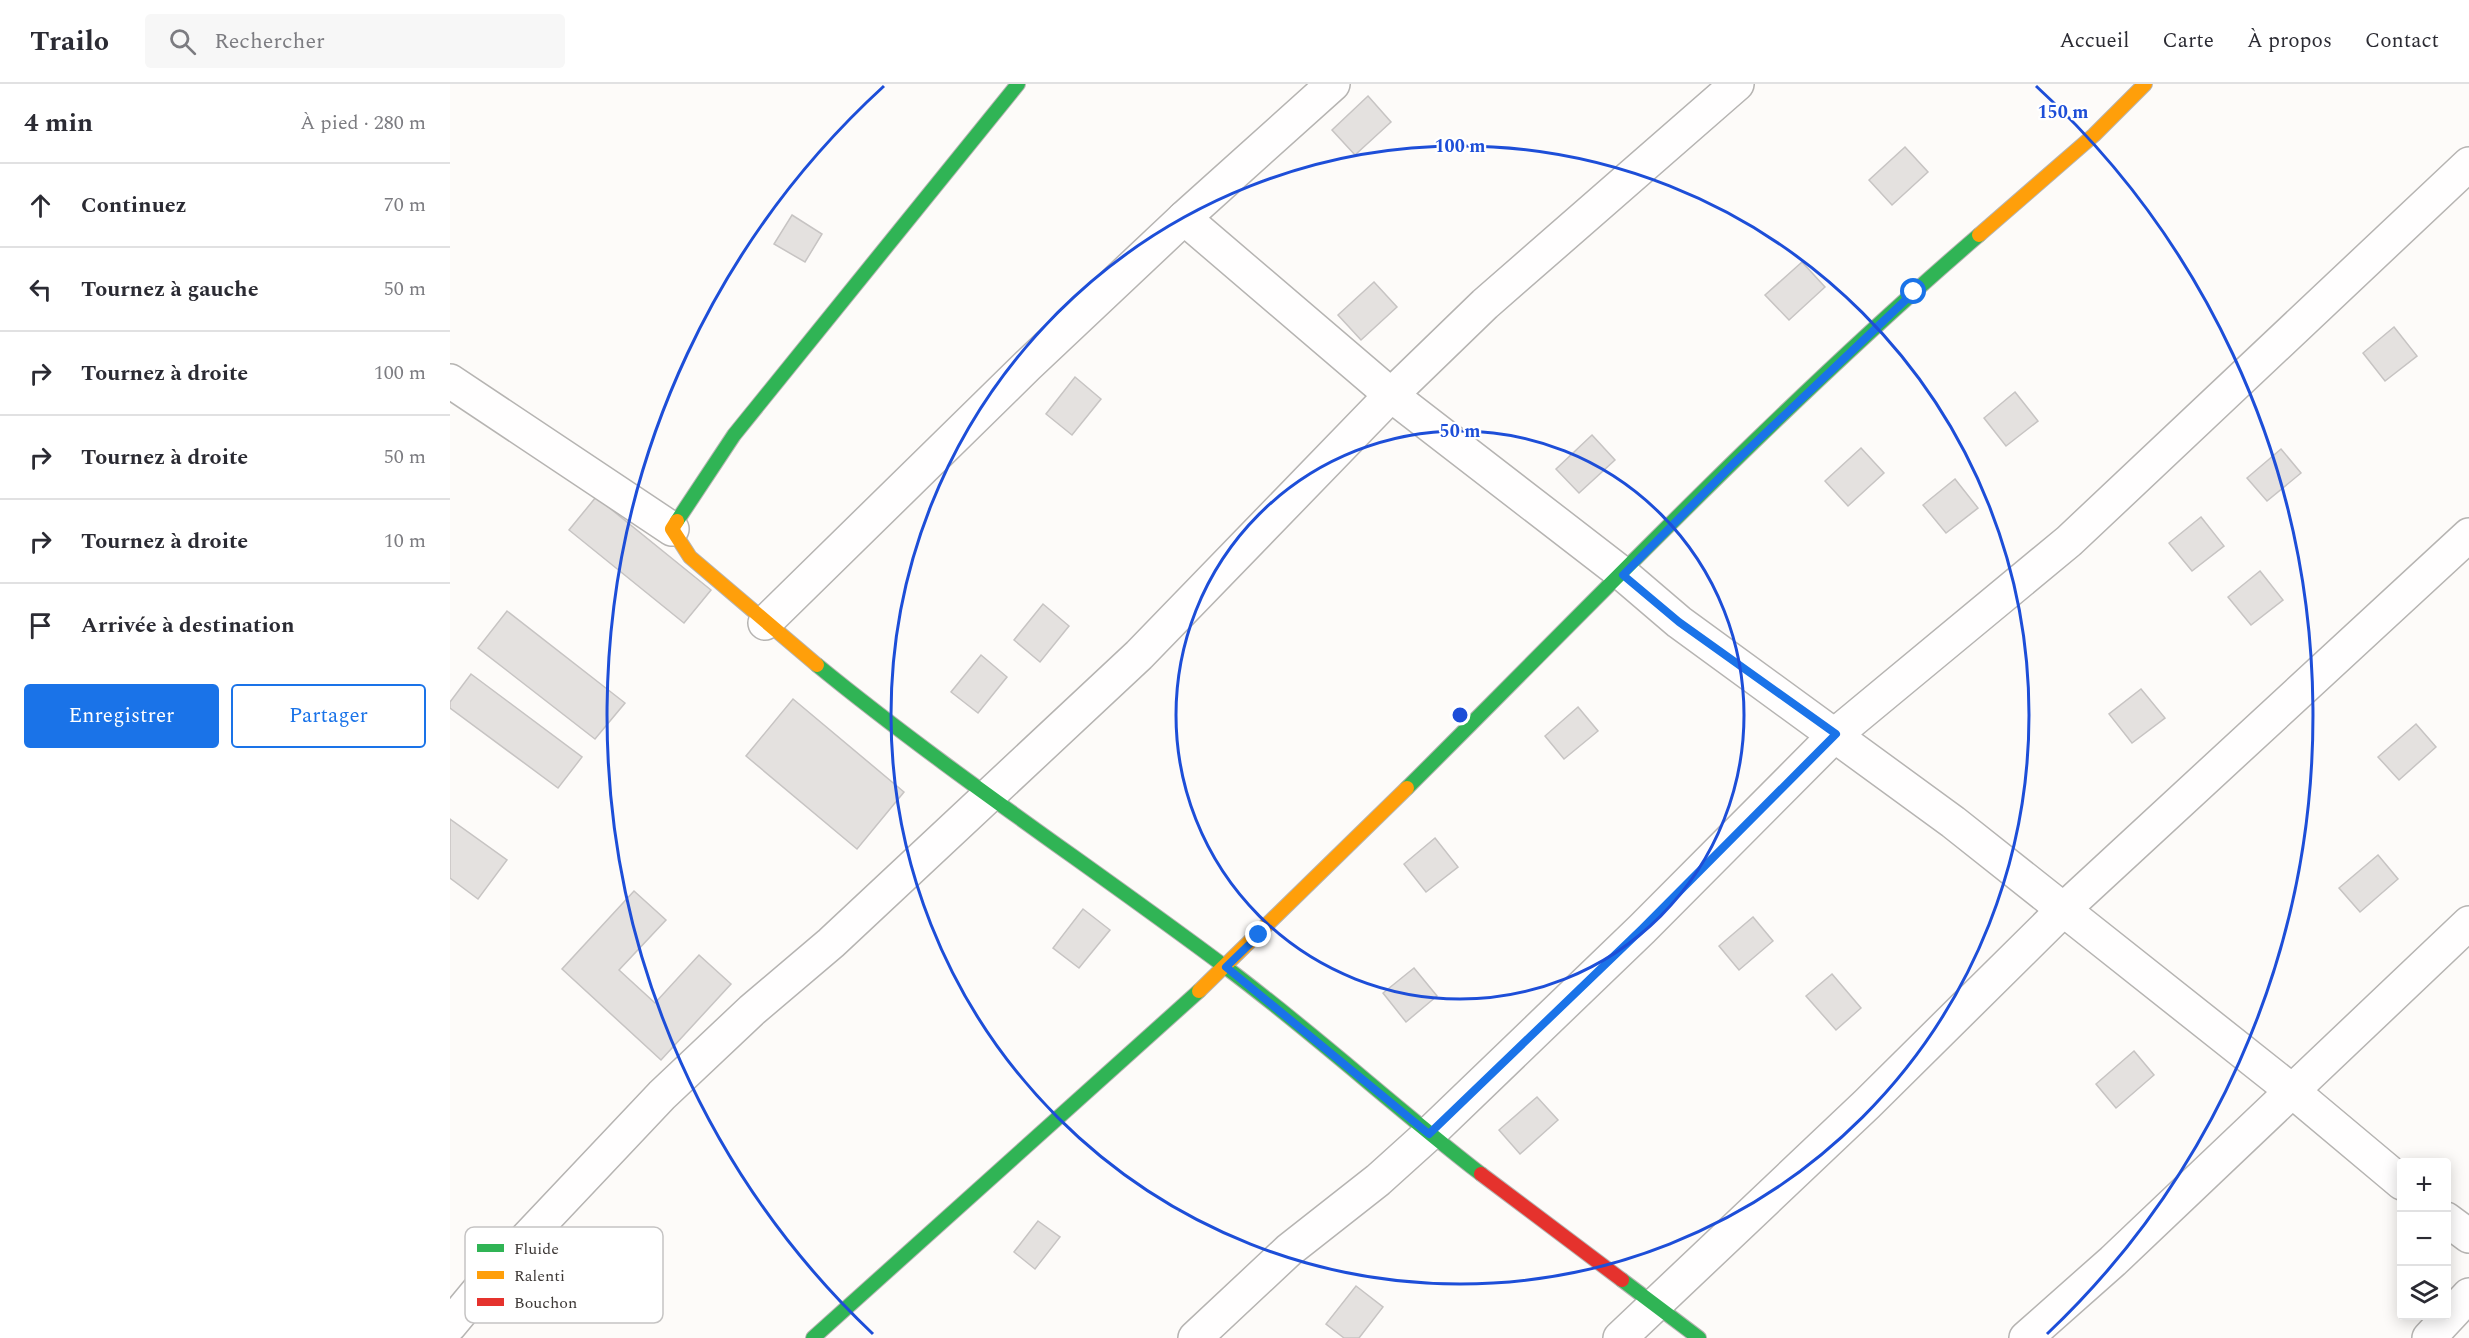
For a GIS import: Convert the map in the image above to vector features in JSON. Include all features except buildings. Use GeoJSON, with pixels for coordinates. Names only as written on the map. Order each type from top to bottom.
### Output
{"type":"FeatureCollection","features":[{"type":"Feature","properties":{"kind":"street"},"geometry":{"type":"LineString","coordinates":[[672,529],[734,435],[1018,84]]}},
{"type":"Feature","properties":{"kind":"street"},"geometry":{"type":"LineString","coordinates":[[765,623],[1027,366],[1184,218],[1333,84]]}},
{"type":"Feature","properties":{"kind":"street"},"geometry":{"type":"LineString","coordinates":[[537,1227],[662,1095],[752,1010],[831,943],[986,795],[1139,655],[1391,396],[1494,297],[1737,84]]}},
{"type":"Feature","properties":{"kind":"street"},"geometry":{"type":"LineString","coordinates":[[813,1338],[1226,967],[1734,463],[1930,277],[2094,135],[2145,84]]}},
{"type":"Feature","properties":{"kind":"street"},"geometry":{"type":"LineString","coordinates":[[1195,1338],[1289,1250],[1378,1180],[1429,1134],[1642,929],[1836,734],[2069,542],[2469,164]]}},
{"type":"Feature","properties":{"kind":"street"},"geometry":{"type":"LineString","coordinates":[[1184,218],[1391,396],[1623,575],[1679,622],[1836,734],[1953,822],[2291,1090],[2397,1179]]}},
{"type":"Feature","properties":{"kind":"street"},"geometry":{"type":"LineString","coordinates":[[450,381],[672,529],[690,556],[765,623],[986,795],[1226,967],[1429,1134],[1699,1338]]}},
{"type":"Feature","properties":{"kind":"street"},"geometry":{"type":"LineString","coordinates":[[1620,1338],[1867,1104],[2063,910],[2469,535]]}},
{"type":"Feature","properties":{"kind":"street"},"geometry":{"type":"LineString","coordinates":[[2026,1338],[2113,1261],[2469,923]]}},
{"type":"Feature","properties":{"kind":"street"},"geometry":{"type":"LineString","coordinates":[[2451,1223],[2469,1236]]}},
{"type":"Feature","properties":{"kind":"street"},"geometry":{"type":"LineString","coordinates":[[2429,1338],[2469,1295]]}},
{"type":"Feature","properties":{"kind":"street"},"geometry":{"type":"LineString","coordinates":[[450,1325],[465,1307]]}},
{"type":"Feature","properties":{"kind":"traffic: fast"},"geometry":{"type":"LineString","coordinates":[[677,521],[734,435],[1018,84]]}},
{"type":"Feature","properties":{"kind":"traffic: fast"},"geometry":{"type":"LineString","coordinates":[[1407,788],[1759,437],[1831,368],[1979,235]]}},
{"type":"Feature","properties":{"kind":"traffic: fast"},"geometry":{"type":"LineString","coordinates":[[817,665],[917,743],[1257,991],[1481,1174]]}},
{"type":"Feature","properties":{"kind":"traffic: fast"},"geometry":{"type":"LineString","coordinates":[[813,1338],[1199,991]]}},
{"type":"Feature","properties":{"kind":"traffic: fast"},"geometry":{"type":"LineString","coordinates":[[1622,1280],[1699,1338]]}},
{"type":"Feature","properties":{"kind":"traffic: slow"},"geometry":{"type":"LineString","coordinates":[[1979,235],[2094,135],[2145,84]]}},
{"type":"Feature","properties":{"kind":"traffic: slow"},"geometry":{"type":"LineString","coordinates":[[677,521],[672,529],[690,557],[817,665]]}},
{"type":"Feature","properties":{"kind":"traffic: slow"},"geometry":{"type":"LineString","coordinates":[[1199,991],[1407,788]]}},
{"type":"Feature","properties":{"kind":"traffic: jam"},"geometry":{"type":"LineString","coordinates":[[1481,1174],[1622,1280]]}},
{"type":"Feature","properties":{"kind":"route"},"geometry":{"type":"LineString","coordinates":[[1259,935],[1226,967],[1429,1134],[1642,929],[1836,734],[1679,622],[1623,575],[1734,463],[1914,292]]}}]}
